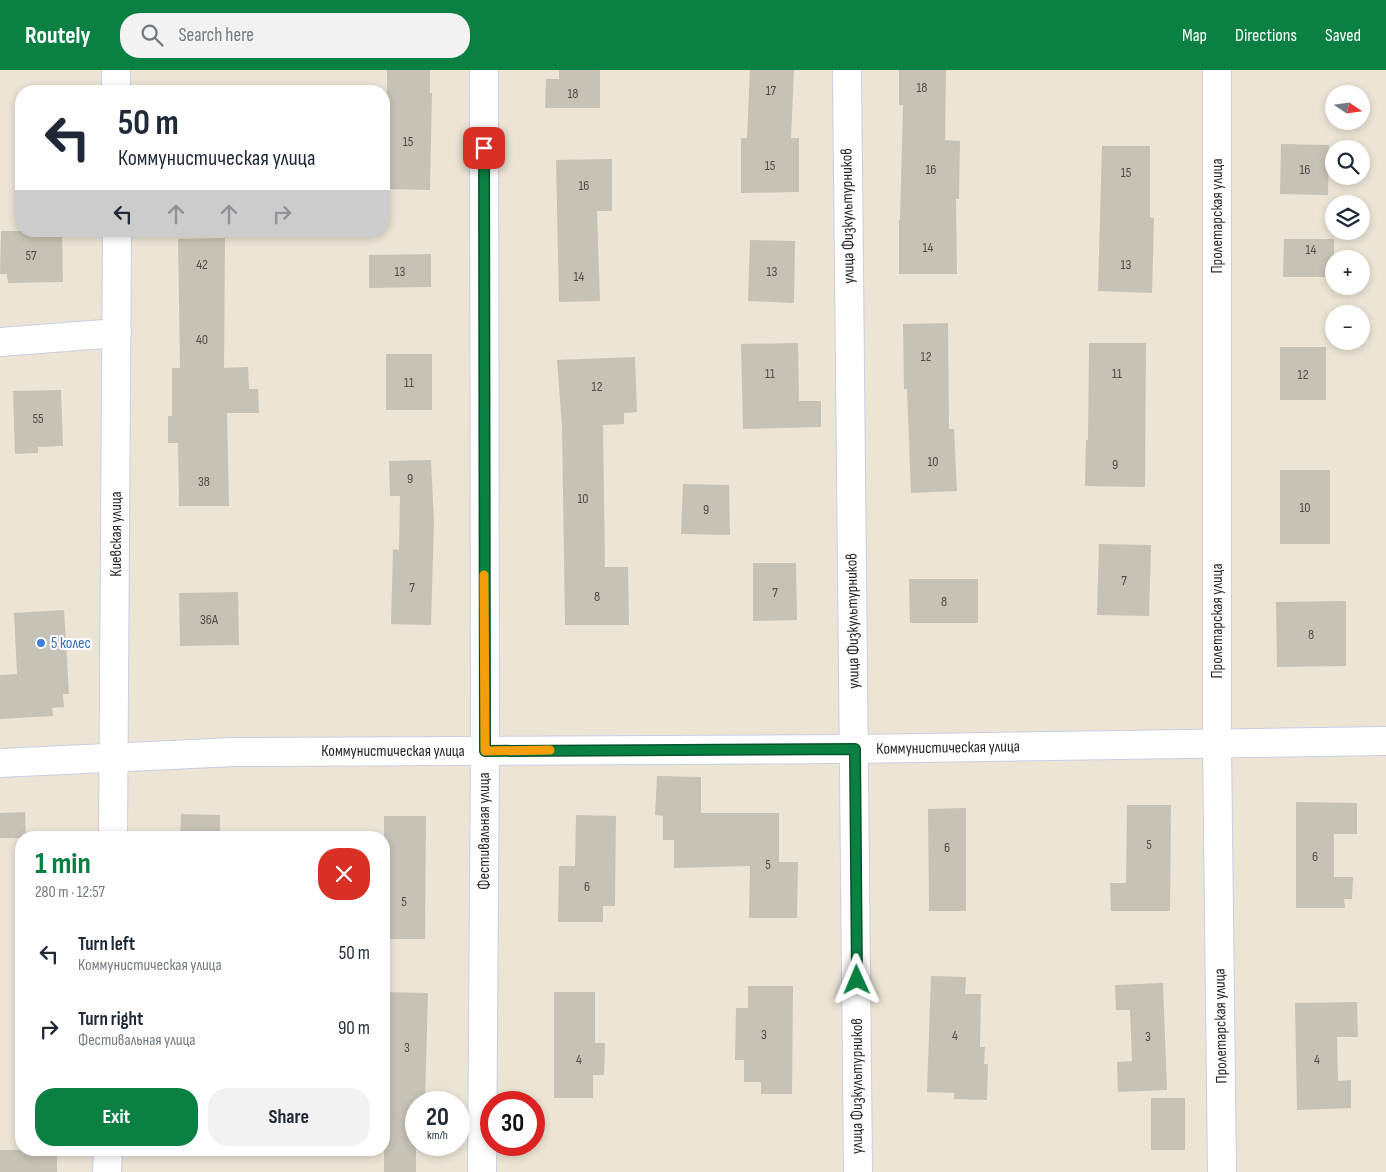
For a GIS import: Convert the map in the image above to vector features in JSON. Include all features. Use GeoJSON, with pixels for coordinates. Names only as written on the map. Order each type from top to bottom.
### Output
{"type":"FeatureCollection","features":[{"type":"Feature","properties":{"kind":"street"},"geometry":{"type":"LineString","coordinates":[[116,70],[116,85]]}},
{"type":"Feature","properties":{"kind":"street","name":"Фестивальная улица"},"geometry":{"type":"LineString","coordinates":[[482,1172],[485,751],[484,70]]}},
{"type":"Feature","properties":{"kind":"street","name":"улица Физкультурников"},"geometry":{"type":"LineString","coordinates":[[847,70],[858,1172]]}},
{"type":"Feature","properties":{"kind":"street","name":"Пролетарская улица"},"geometry":{"type":"LineString","coordinates":[[1217,70],[1217,744],[1222,1172]]}},
{"type":"Feature","properties":{"kind":"street","name":"Киевская улица"},"geometry":{"type":"LineString","coordinates":[[113,831],[117,237]]}},
{"type":"Feature","properties":{"kind":"street"},"geometry":{"type":"LineString","coordinates":[[0,342],[117,333]]}},
{"type":"Feature","properties":{"kind":"street","name":"Коммунистическая улица"},"geometry":{"type":"LineString","coordinates":[[0,763],[234,752],[855,749],[1386,741]]}},
{"type":"Feature","properties":{"kind":"street"},"geometry":{"type":"LineString","coordinates":[[107,1172],[108,1156]]}},
{"type":"Feature","properties":{"kind":"building"},"geometry":{"type":"Polygon","coordinates":[[[387,70],[430,70],[430,93],[432,93],[430,190],[390,189],[390,85],[387,85],[387,70]]]}},
{"type":"Feature","properties":{"kind":"building"},"geometry":{"type":"Polygon","coordinates":[[[559,70],[600,70],[600,108],[545,108],[546,79],[559,79],[559,70]]]}},
{"type":"Feature","properties":{"kind":"building"},"geometry":{"type":"Polygon","coordinates":[[[750,70],[794,70],[791,138],[799,138],[799,192],[741,193],[741,138],[747,138],[750,70]]]}},
{"type":"Feature","properties":{"kind":"building"},"geometry":{"type":"Polygon","coordinates":[[[899,70],[946,70],[945,140],[960,141],[959,199],[956,199],[957,274],[899,274],[903,105],[899,105],[899,70]]]}},
{"type":"Feature","properties":{"kind":"building"},"geometry":{"type":"Polygon","coordinates":[[[1281,144],[1325,145],[1325,185],[1328,185],[1328,195],[1280,194],[1281,144]]]}},
{"type":"Feature","properties":{"kind":"building"},"geometry":{"type":"Polygon","coordinates":[[[1102,146],[1150,146],[1150,217],[1154,218],[1152,293],[1098,291],[1102,146]]]}},
{"type":"Feature","properties":{"kind":"building"},"geometry":{"type":"Polygon","coordinates":[[[612,159],[612,211],[597,211],[600,301],[559,302],[556,160],[612,159]]]}},
{"type":"Feature","properties":{"kind":"building"},"geometry":{"type":"Polygon","coordinates":[[[1,231],[15,231],[15,237],[62,237],[63,282],[8,283],[7,274],[0,274],[1,231]]]}},
{"type":"Feature","properties":{"kind":"building"},"geometry":{"type":"Polygon","coordinates":[[[225,238],[224,368],[248,367],[249,389],[258,389],[259,413],[227,413],[229,506],[179,506],[178,443],[168,443],[168,416],[172,416],[172,368],[180,368],[178,239],[225,238]]]}},
{"type":"Feature","properties":{"kind":"building"},"geometry":{"type":"Polygon","coordinates":[[[1284,239],[1334,240],[1334,250],[1325,250],[1325,277],[1283,277],[1284,239]]]}},
{"type":"Feature","properties":{"kind":"building"},"geometry":{"type":"Polygon","coordinates":[[[750,240],[795,241],[794,303],[748,301],[750,240]]]}},
{"type":"Feature","properties":{"kind":"building"},"geometry":{"type":"Polygon","coordinates":[[[431,254],[431,287],[369,288],[369,255],[431,254]]]}},
{"type":"Feature","properties":{"kind":"building"},"geometry":{"type":"Polygon","coordinates":[[[948,323],[949,429],[954,429],[957,491],[911,493],[907,389],[904,389],[903,324],[948,323]]]}},
{"type":"Feature","properties":{"kind":"building"},"geometry":{"type":"Polygon","coordinates":[[[798,343],[799,401],[821,401],[821,427],[743,429],[741,344],[798,343]]]}},
{"type":"Feature","properties":{"kind":"building"},"geometry":{"type":"Polygon","coordinates":[[[1089,343],[1146,343],[1145,487],[1085,486],[1086,440],[1088,440],[1089,343]]]}},
{"type":"Feature","properties":{"kind":"building"},"geometry":{"type":"Polygon","coordinates":[[[1280,347],[1325,347],[1326,400],[1280,400],[1280,347]]]}},
{"type":"Feature","properties":{"kind":"building"},"geometry":{"type":"Polygon","coordinates":[[[386,354],[432,354],[432,410],[386,410],[386,354]]]}},
{"type":"Feature","properties":{"kind":"building"},"geometry":{"type":"Polygon","coordinates":[[[635,357],[637,412],[624,413],[624,424],[603,425],[605,567],[628,567],[629,625],[565,625],[562,426],[557,360],[635,357]]]}},
{"type":"Feature","properties":{"kind":"building"},"geometry":{"type":"Polygon","coordinates":[[[61,390],[63,446],[38,447],[38,453],[15,454],[13,391],[61,390]]]}},
{"type":"Feature","properties":{"kind":"building"},"geometry":{"type":"Polygon","coordinates":[[[431,460],[434,522],[431,625],[391,624],[393,549],[399,550],[400,496],[390,496],[389,461],[431,460]]]}},
{"type":"Feature","properties":{"kind":"building"},"geometry":{"type":"Polygon","coordinates":[[[1280,470],[1330,470],[1330,544],[1280,544],[1280,470]]]}},
{"type":"Feature","properties":{"kind":"building"},"geometry":{"type":"Polygon","coordinates":[[[683,484],[729,485],[730,535],[681,534],[683,484]]]}},
{"type":"Feature","properties":{"kind":"building"},"geometry":{"type":"Polygon","coordinates":[[[1099,544],[1151,545],[1149,616],[1097,615],[1099,544]]]}},
{"type":"Feature","properties":{"kind":"building"},"geometry":{"type":"Polygon","coordinates":[[[753,563],[796,563],[797,620],[753,621],[753,563]]]}},
{"type":"Feature","properties":{"kind":"building"},"geometry":{"type":"Polygon","coordinates":[[[909,579],[978,579],[978,623],[910,623],[909,579]]]}},
{"type":"Feature","properties":{"kind":"building"},"geometry":{"type":"Polygon","coordinates":[[[238,592],[239,645],[180,646],[179,593],[238,592]]]}},
{"type":"Feature","properties":{"kind":"building"},"geometry":{"type":"Polygon","coordinates":[[[1346,601],[1346,666],[1277,667],[1276,602],[1346,601]]]}},
{"type":"Feature","properties":{"kind":"building","name":"5 колес"},"geometry":{"type":"Polygon","coordinates":[[[64,610],[69,694],[63,694],[64,707],[52,708],[53,716],[0,719],[0,675],[17,674],[14,613],[64,610]]]}},
{"type":"Feature","properties":{"kind":"building"},"geometry":{"type":"Polygon","coordinates":[[[657,776],[701,777],[701,813],[779,813],[779,862],[798,862],[797,918],[749,918],[750,866],[674,868],[674,840],[663,840],[663,816],[655,815],[657,776]]]}},
{"type":"Feature","properties":{"kind":"building"},"geometry":{"type":"Polygon","coordinates":[[[1296,802],[1357,803],[1357,834],[1334,834],[1334,877],[1353,877],[1352,899],[1344,899],[1345,908],[1296,908],[1296,802]]]}},
{"type":"Feature","properties":{"kind":"building"},"geometry":{"type":"Polygon","coordinates":[[[1127,805],[1171,805],[1170,911],[1111,911],[1110,883],[1126,883],[1127,805]]]}},
{"type":"Feature","properties":{"kind":"building"},"geometry":{"type":"Polygon","coordinates":[[[966,808],[966,911],[929,911],[928,809],[966,808]]]}},
{"type":"Feature","properties":{"kind":"building"},"geometry":{"type":"Polygon","coordinates":[[[25,812],[26,831],[15,831],[15,838],[0,838],[0,813],[25,812]]]}},
{"type":"Feature","properties":{"kind":"building"},"geometry":{"type":"Polygon","coordinates":[[[181,814],[220,815],[220,831],[180,831],[181,814]]]}},
{"type":"Feature","properties":{"kind":"building"},"geometry":{"type":"Polygon","coordinates":[[[576,815],[616,816],[615,906],[603,906],[603,922],[558,922],[559,866],[575,866],[576,815]]]}},
{"type":"Feature","properties":{"kind":"building"},"geometry":{"type":"Polygon","coordinates":[[[384,816],[426,816],[425,939],[390,939],[390,831],[384,831],[384,816]]]}},
{"type":"Feature","properties":{"kind":"building"},"geometry":{"type":"Polygon","coordinates":[[[931,976],[966,977],[965,994],[981,994],[980,1047],[985,1047],[984,1064],[988,1064],[987,1100],[954,1099],[954,1093],[927,1092],[931,976]]]}},
{"type":"Feature","properties":{"kind":"building"},"geometry":{"type":"Polygon","coordinates":[[[1163,983],[1167,1090],[1118,1092],[1117,1062],[1132,1061],[1130,1010],[1116,1010],[1115,985],[1163,983]]]}},
{"type":"Feature","properties":{"kind":"building"},"geometry":{"type":"Polygon","coordinates":[[[748,986],[793,986],[792,1094],[761,1094],[761,1082],[744,1082],[744,1060],[735,1060],[736,1008],[748,1008],[748,986]]]}},
{"type":"Feature","properties":{"kind":"building"},"geometry":{"type":"Polygon","coordinates":[[[390,992],[428,993],[425,1091],[405,1091],[405,1156],[416,1156],[416,1172],[384,1172],[384,1156],[390,1156],[390,992]]]}},
{"type":"Feature","properties":{"kind":"building"},"geometry":{"type":"Polygon","coordinates":[[[554,992],[595,992],[595,1043],[605,1043],[604,1075],[593,1075],[593,1098],[554,1098],[554,992]]]}},
{"type":"Feature","properties":{"kind":"building"},"geometry":{"type":"Polygon","coordinates":[[[1357,1002],[1358,1037],[1337,1037],[1338,1081],[1351,1080],[1351,1108],[1297,1110],[1295,1003],[1357,1002]]]}},
{"type":"Feature","properties":{"kind":"building"},"geometry":{"type":"Polygon","coordinates":[[[1151,1098],[1185,1098],[1185,1150],[1151,1150],[1151,1098]]]}},
{"type":"Feature","properties":{"kind":"building"},"geometry":{"type":"Polygon","coordinates":[[[0,1150],[15,1150],[15,1156],[57,1156],[57,1172],[0,1172],[0,1150]]]}},
{"type":"Feature","properties":{"kind":"slow traffic"},"geometry":{"type":"LineString","coordinates":[[484,575],[485,751],[550,750]]}},
{"type":"Feature","properties":{"kind":"place","name":"5 колес"},"geometry":{"type":"Point","coordinates":[41,643]}},
{"type":"Feature","properties":{"kind":"route"},"geometry":{"type":"LineString","coordinates":[[484,148],[485,751],[855,749],[857,980]]}}]}
